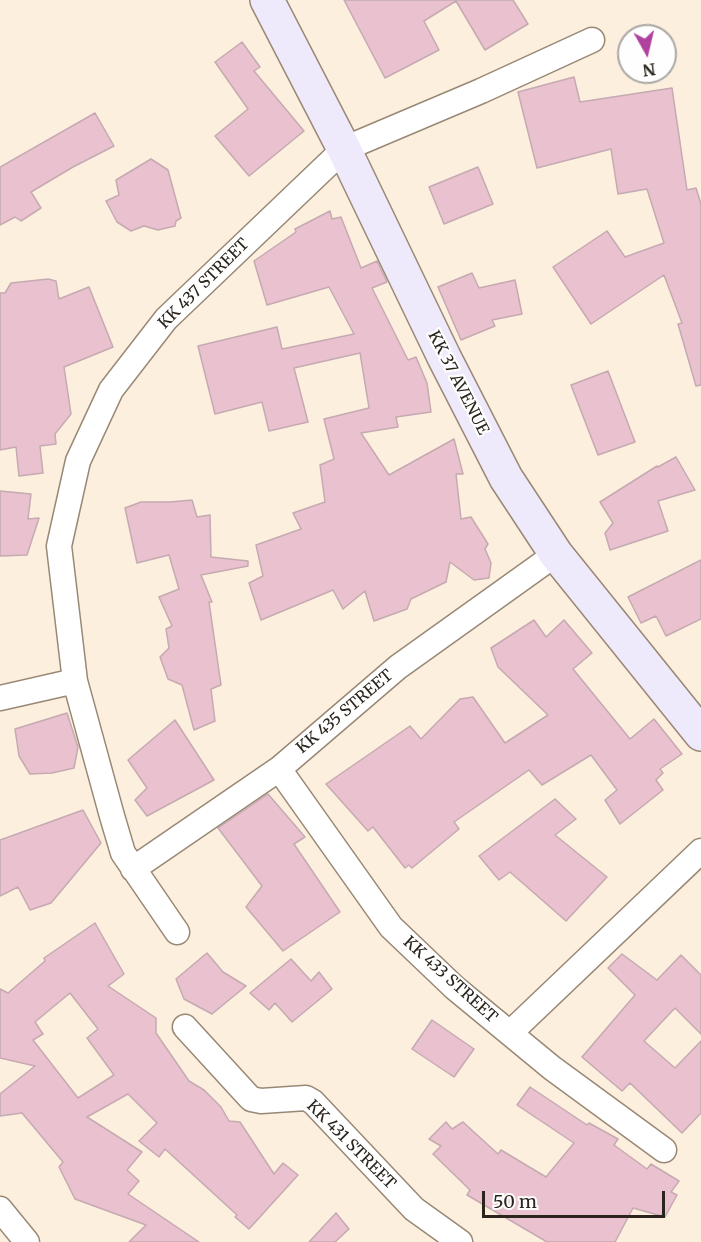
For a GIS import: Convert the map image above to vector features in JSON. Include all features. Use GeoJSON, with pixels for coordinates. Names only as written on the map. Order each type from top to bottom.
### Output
{"type":"FeatureCollection","features":[{"type":"Feature","properties":{"kind":"main road","name":"KK 37 AVENUE"},"geometry":{"type":"LineString","coordinates":[[267,0],[345,149],[444,357],[501,468],[555,554],[701,734]]}},
{"type":"Feature","properties":{"kind":"street"},"geometry":{"type":"LineString","coordinates":[[345,149],[481,91],[592,40]]}},
{"type":"Feature","properties":{"kind":"street","name":"KK 437 STREET"},"geometry":{"type":"LineString","coordinates":[[75,681],[59,546],[78,461],[111,390],[166,319],[345,149]]}},
{"type":"Feature","properties":{"kind":"street","name":"KK 435 STREET"},"geometry":{"type":"LineString","coordinates":[[133,869],[279,768],[398,667],[555,554]]}},
{"type":"Feature","properties":{"kind":"street"},"geometry":{"type":"LineString","coordinates":[[0,698],[75,681],[123,853],[177,932]]}},
{"type":"Feature","properties":{"kind":"street","name":"KK 433 STREET"},"geometry":{"type":"LineString","coordinates":[[279,768],[391,927],[455,988],[552,1068],[664,1150]]}},
{"type":"Feature","properties":{"kind":"street"},"geometry":{"type":"LineString","coordinates":[[510,1033],[701,851]]}},
{"type":"Feature","properties":{"kind":"street","name":"KK 431 STREET"},"geometry":{"type":"LineString","coordinates":[[185,1027],[251,1099],[261,1101],[306,1098],[313,1102],[414,1209],[460,1242]]}},
{"type":"Feature","properties":{"kind":"street"},"geometry":{"type":"LineString","coordinates":[[0,1209],[27,1242]]}},
{"type":"Feature","properties":{"kind":"building"},"geometry":{"type":"Polygon","coordinates":[[[344,0],[513,0],[528,24],[485,50],[456,1],[424,21],[439,50],[385,78],[344,0]]]}},
{"type":"Feature","properties":{"kind":"building"},"geometry":{"type":"Polygon","coordinates":[[[242,42],[260,67],[254,71],[304,131],[249,176],[215,136],[248,109],[215,62],[242,42]]]}},
{"type":"Feature","properties":{"kind":"building"},"geometry":{"type":"Polygon","coordinates":[[[574,77],[580,102],[672,88],[687,190],[696,188],[701,204],[701,385],[696,386],[678,324],[682,323],[664,275],[591,324],[553,267],[607,231],[625,257],[664,243],[647,189],[618,194],[611,149],[537,168],[518,92],[574,77]]]}},
{"type":"Feature","properties":{"kind":"building"},"geometry":{"type":"Polygon","coordinates":[[[95,113],[114,146],[31,192],[41,208],[21,221],[15,217],[0,225],[0,167],[95,113]]]}},
{"type":"Feature","properties":{"kind":"building"},"geometry":{"type":"Polygon","coordinates":[[[151,159],[168,170],[181,218],[176,221],[175,226],[158,230],[144,226],[131,231],[117,222],[106,201],[119,195],[116,180],[151,159]]]}},
{"type":"Feature","properties":{"kind":"building"},"geometry":{"type":"Polygon","coordinates":[[[478,167],[493,204],[444,224],[429,187],[478,167]]]}},
{"type":"Feature","properties":{"kind":"building"},"geometry":{"type":"Polygon","coordinates":[[[330,211],[332,219],[341,217],[361,268],[377,261],[387,282],[372,288],[408,360],[416,357],[427,383],[431,412],[396,417],[398,427],[361,433],[389,475],[454,439],[463,474],[456,474],[461,519],[471,517],[488,544],[485,549],[491,563],[489,578],[474,580],[450,562],[446,582],[411,599],[407,609],[374,621],[365,591],[343,609],[333,590],[261,620],[249,583],[263,576],[256,545],[301,529],[293,513],[325,502],[320,465],[334,459],[324,419],[369,408],[360,353],[294,368],[308,422],[269,431],[262,402],[215,414],[198,346],[277,327],[282,349],[354,334],[329,287],[267,305],[254,261],[296,232],[295,229],[330,211]]]}},
{"type":"Feature","properties":{"kind":"building"},"geometry":{"type":"Polygon","coordinates":[[[472,273],[479,288],[515,280],[522,314],[492,320],[495,326],[461,340],[438,287],[472,273]]]}},
{"type":"Feature","properties":{"kind":"building"},"geometry":{"type":"Polygon","coordinates":[[[48,279],[56,281],[59,299],[89,287],[113,347],[64,367],[71,414],[55,434],[56,444],[40,446],[43,473],[19,476],[16,447],[0,450],[0,293],[5,293],[11,283],[48,279]]]}},
{"type":"Feature","properties":{"kind":"building"},"geometry":{"type":"Polygon","coordinates":[[[608,371],[635,442],[598,455],[571,385],[608,371]]]}},
{"type":"Feature","properties":{"kind":"building"},"geometry":{"type":"Polygon","coordinates":[[[676,457],[695,490],[658,501],[668,531],[610,550],[605,533],[613,523],[600,502],[657,466],[676,457]]]}},
{"type":"Feature","properties":{"kind":"building"},"geometry":{"type":"Polygon","coordinates":[[[0,491],[31,494],[28,519],[39,518],[27,555],[0,556],[0,491]]]}},
{"type":"Feature","properties":{"kind":"building"},"geometry":{"type":"Polygon","coordinates":[[[192,500],[197,517],[210,515],[211,557],[248,561],[248,566],[201,575],[212,602],[209,602],[221,685],[211,689],[215,721],[194,730],[182,685],[168,679],[160,657],[169,648],[166,629],[172,626],[159,597],[179,589],[169,555],[137,563],[125,508],[141,502],[192,500]]]}},
{"type":"Feature","properties":{"kind":"building"},"geometry":{"type":"Polygon","coordinates":[[[701,560],[701,619],[666,636],[656,616],[641,623],[628,597],[701,560]]]}},
{"type":"Feature","properties":{"kind":"building"},"geometry":{"type":"Polygon","coordinates":[[[534,620],[546,637],[564,620],[592,653],[573,669],[630,739],[654,719],[682,754],[660,769],[663,773],[656,780],[663,790],[620,824],[605,800],[617,790],[591,755],[542,785],[529,770],[454,822],[459,829],[412,868],[409,865],[405,868],[373,827],[368,831],[326,784],[410,726],[421,739],[460,699],[473,697],[505,743],[548,715],[498,667],[491,648],[534,620]]]}},
{"type":"Feature","properties":{"kind":"building"},"geometry":{"type":"Polygon","coordinates":[[[67,713],[78,747],[74,768],[52,773],[30,774],[19,756],[15,729],[67,713]]]}},
{"type":"Feature","properties":{"kind":"building"},"geometry":{"type":"Polygon","coordinates":[[[175,720],[214,780],[147,816],[135,800],[147,788],[128,760],[175,720]]]}},
{"type":"Feature","properties":{"kind":"building"},"geometry":{"type":"Polygon","coordinates":[[[268,794],[305,837],[294,844],[340,912],[283,951],[246,907],[262,886],[218,828],[268,794]]]}},
{"type":"Feature","properties":{"kind":"building"},"geometry":{"type":"Polygon","coordinates":[[[555,799],[576,819],[555,835],[607,877],[566,921],[510,872],[499,880],[479,856],[555,799]]]}},
{"type":"Feature","properties":{"kind":"building"},"geometry":{"type":"Polygon","coordinates":[[[83,810],[101,843],[51,903],[30,910],[18,887],[0,896],[0,840],[83,810]]]}},
{"type":"Feature","properties":{"kind":"building"},"geometry":{"type":"Polygon","coordinates":[[[95,923],[124,974],[108,986],[156,1018],[156,1033],[189,1081],[204,1090],[221,1107],[229,1121],[240,1122],[274,1174],[283,1163],[298,1175],[249,1229],[235,1217],[237,1215],[165,1149],[159,1157],[139,1141],[157,1123],[128,1094],[87,1117],[142,1152],[127,1170],[139,1181],[128,1194],[199,1242],[129,1242],[146,1225],[75,1199],[59,1167],[63,1162],[22,1113],[0,1116],[0,1094],[35,1066],[0,1058],[0,989],[8,993],[45,961],[44,958],[95,923]],[[70,993],[35,1022],[43,1034],[33,1040],[78,1098],[114,1075],[87,1038],[98,1029],[70,993]]]}},
{"type":"Feature","properties":{"kind":"building"},"geometry":{"type":"Polygon","coordinates":[[[207,953],[223,972],[246,986],[212,1014],[184,999],[176,979],[207,953]]]}},
{"type":"Feature","properties":{"kind":"building"},"geometry":{"type":"Polygon","coordinates":[[[622,954],[657,980],[681,955],[701,975],[701,1034],[675,1008],[644,1041],[675,1068],[701,1041],[701,1113],[682,1133],[630,1083],[622,1091],[582,1057],[635,995],[608,968],[622,954]]]}},
{"type":"Feature","properties":{"kind":"building"},"geometry":{"type":"Polygon","coordinates":[[[291,959],[311,981],[319,972],[332,989],[292,1022],[275,1003],[269,1010],[250,993],[291,959]]]}},
{"type":"Feature","properties":{"kind":"building"},"geometry":{"type":"Polygon","coordinates":[[[432,1020],[474,1049],[454,1077],[412,1049],[432,1020]]]}},
{"type":"Feature","properties":{"kind":"building"},"geometry":{"type":"Polygon","coordinates":[[[530,1087],[587,1125],[589,1123],[618,1139],[614,1145],[647,1169],[651,1164],[679,1181],[671,1192],[677,1195],[665,1217],[633,1208],[615,1242],[547,1242],[467,1195],[470,1190],[433,1154],[441,1146],[429,1139],[446,1122],[452,1129],[463,1122],[498,1154],[501,1150],[546,1177],[574,1143],[517,1105],[530,1087]]]}},
{"type":"Feature","properties":{"kind":"building"},"geometry":{"type":"Polygon","coordinates":[[[336,1213],[349,1229],[335,1242],[309,1242],[336,1213]]]}}]}
